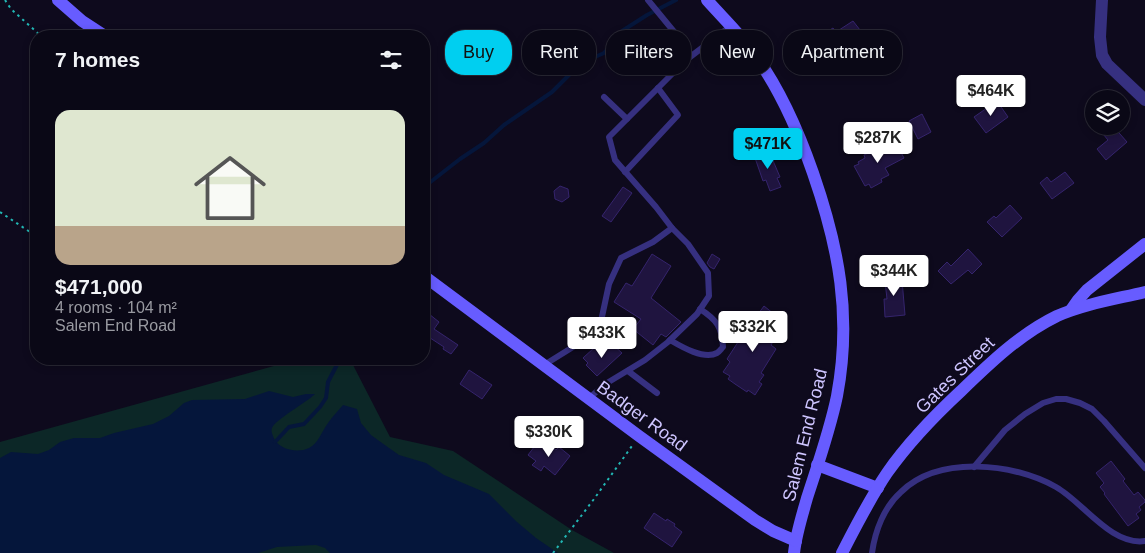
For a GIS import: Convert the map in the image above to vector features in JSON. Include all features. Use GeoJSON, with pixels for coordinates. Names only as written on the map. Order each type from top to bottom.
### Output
{"type":"FeatureCollection","features":[{"type":"Feature","properties":{"kind":"street"},"geometry":{"type":"LineString","coordinates":[[58,0],[96,30]]}},
{"type":"Feature","properties":{"kind":"street","name":"Salem End Road"},"geometry":{"type":"LineString","coordinates":[[707,0],[752,51],[780,95],[792,119],[820,193],[837,256],[843,298],[842,361],[835,403],[795,547]]}},
{"type":"Feature","properties":{"kind":"street"},"geometry":{"type":"LineString","coordinates":[[1102,0],[1100,37],[1102,55],[1107,64],[1145,100]]}},
{"type":"Feature","properties":{"kind":"street"},"geometry":{"type":"LineString","coordinates":[[1072,310],[1082,295],[1145,244]]}},
{"type":"Feature","properties":{"kind":"street","name":"Badger Road"},"geometry":{"type":"LineString","coordinates":[[430,280],[639,436],[795,547]]}},
{"type":"Feature","properties":{"kind":"street","name":"Gates Street"},"geometry":{"type":"LineString","coordinates":[[842,552],[878,488],[895,463],[952,399],[987,365],[1037,327],[1058,316],[1072,310],[1145,292]]}},
{"type":"Feature","properties":{"kind":"street"},"geometry":{"type":"LineString","coordinates":[[817,465],[878,488]]}},
{"type":"Feature","properties":{"kind":"lane"},"geometry":{"type":"LineString","coordinates":[[648,0],[673,30]]}},
{"type":"Feature","properties":{"kind":"lane"},"geometry":{"type":"LineString","coordinates":[[691,56],[731,26]]}},
{"type":"Feature","properties":{"kind":"lane"},"geometry":{"type":"LineString","coordinates":[[589,398],[607,383],[646,360],[670,340],[697,314],[709,296],[708,273],[688,244],[672,228],[615,160],[608,136],[671,75]]}},
{"type":"Feature","properties":{"kind":"lane"},"geometry":{"type":"LineString","coordinates":[[625,172],[678,115],[658,88]]}},
{"type":"Feature","properties":{"kind":"lane"},"geometry":{"type":"LineString","coordinates":[[604,97],[627,118]]}},
{"type":"Feature","properties":{"kind":"lane"},"geometry":{"type":"LineString","coordinates":[[544,364],[581,342],[600,326],[609,284],[621,258],[653,242],[672,228]]}},
{"type":"Feature","properties":{"kind":"lane"},"geometry":{"type":"LineString","coordinates":[[670,340],[688,350],[704,355],[716,354],[723,347],[723,335],[714,318],[700,309]]}},
{"type":"Feature","properties":{"kind":"lane"},"geometry":{"type":"LineString","coordinates":[[628,371],[657,393]]}},
{"type":"Feature","properties":{"kind":"lane"},"geometry":{"type":"LineString","coordinates":[[974,467],[1005,430],[1043,403],[1056,399],[1066,399],[1088,407],[1104,421],[1144,464]]}},
{"type":"Feature","properties":{"kind":"lane"},"geometry":{"type":"LineString","coordinates":[[872,553],[876,534],[883,518],[900,492],[914,481],[933,473],[952,468],[974,467],[995,467],[1038,478],[1057,487],[1096,520],[1116,534],[1131,541],[1145,541]]}},
{"type":"Feature","properties":{"kind":"path"},"geometry":{"type":"LineString","coordinates":[[5,0],[11,9],[34,30]]}},
{"type":"Feature","properties":{"kind":"path"},"geometry":{"type":"LineString","coordinates":[[0,212],[30,232]]}},
{"type":"Feature","properties":{"kind":"path"},"geometry":{"type":"LineString","coordinates":[[554,553],[639,436]]}},
{"type":"Feature","properties":{"kind":"green space"},"geometry":{"type":"Polygon","coordinates":[[[277,365],[353,365],[390,437],[453,451],[572,530],[614,553],[0,553],[0,442],[277,365]]]}},
{"type":"Feature","properties":{"kind":"water"},"geometry":{"type":"Polygon","coordinates":[[[269,391],[293,397],[315,394],[279,420],[272,428],[275,440],[283,447],[293,450],[309,448],[343,405],[357,409],[361,423],[371,435],[382,443],[399,455],[426,463],[444,475],[489,494],[517,522],[558,553],[330,553],[325,548],[316,545],[277,547],[258,553],[0,553],[0,458],[11,452],[38,454],[49,450],[60,442],[74,438],[100,438],[153,424],[169,416],[184,403],[192,400],[245,399],[269,391]]]}},
{"type":"Feature","properties":{"kind":"building"},"geometry":{"type":"Polygon","coordinates":[[[853,21],[860,30],[839,30],[853,21]]]}},
{"type":"Feature","properties":{"kind":"building"},"geometry":{"type":"Polygon","coordinates":[[[997,101],[1008,117],[986,133],[974,117],[997,101]]]}},
{"type":"Feature","properties":{"kind":"building"},"geometry":{"type":"Polygon","coordinates":[[[922,114],[931,132],[918,139],[909,121],[922,114]]]}},
{"type":"Feature","properties":{"kind":"building"},"geometry":{"type":"Polygon","coordinates":[[[1104,135],[1121,135],[1127,142],[1106,160],[1097,149],[1108,140],[1104,135]]]}},
{"type":"Feature","properties":{"kind":"building"},"geometry":{"type":"Polygon","coordinates":[[[895,141],[904,158],[885,168],[889,175],[881,179],[882,182],[871,188],[869,184],[865,186],[854,166],[865,158],[864,155],[895,141]]]}},
{"type":"Feature","properties":{"kind":"building"},"geometry":{"type":"Polygon","coordinates":[[[768,149],[780,177],[777,178],[781,187],[770,191],[766,180],[763,181],[754,155],[768,149]]]}},
{"type":"Feature","properties":{"kind":"building"},"geometry":{"type":"Polygon","coordinates":[[[1065,172],[1074,183],[1052,199],[1040,183],[1047,177],[1051,182],[1065,172]]]}},
{"type":"Feature","properties":{"kind":"building"},"geometry":{"type":"Polygon","coordinates":[[[560,186],[568,189],[569,197],[562,202],[555,199],[554,191],[560,186]]]}},
{"type":"Feature","properties":{"kind":"building"},"geometry":{"type":"Polygon","coordinates":[[[623,187],[632,193],[611,222],[602,216],[623,187]]]}},
{"type":"Feature","properties":{"kind":"building"},"geometry":{"type":"Polygon","coordinates":[[[1010,205],[1022,218],[1002,237],[987,222],[994,216],[996,218],[1010,205]]]}},
{"type":"Feature","properties":{"kind":"building"},"geometry":{"type":"Polygon","coordinates":[[[968,249],[982,264],[972,274],[968,270],[951,284],[938,271],[947,262],[951,266],[968,249]]]}},
{"type":"Feature","properties":{"kind":"building"},"geometry":{"type":"Polygon","coordinates":[[[652,254],[671,266],[651,298],[681,322],[666,337],[661,334],[653,345],[633,329],[641,319],[614,302],[626,283],[632,286],[652,254]]]}},
{"type":"Feature","properties":{"kind":"building"},"geometry":{"type":"Polygon","coordinates":[[[712,254],[720,259],[714,269],[707,263],[712,254]]]}},
{"type":"Feature","properties":{"kind":"building"},"geometry":{"type":"Polygon","coordinates":[[[889,273],[900,273],[905,315],[885,317],[884,299],[887,299],[885,281],[890,281],[889,273]]]}},
{"type":"Feature","properties":{"kind":"building"},"geometry":{"type":"Polygon","coordinates":[[[764,306],[779,318],[768,334],[775,338],[771,345],[776,349],[761,373],[764,375],[759,382],[762,384],[755,395],[728,379],[730,376],[723,372],[730,362],[727,359],[739,338],[748,324],[750,325],[764,306]]]}},
{"type":"Feature","properties":{"kind":"building"},"geometry":{"type":"Polygon","coordinates":[[[430,315],[439,322],[434,329],[458,345],[451,354],[443,349],[444,347],[430,338],[430,315]]]}},
{"type":"Feature","properties":{"kind":"building"},"geometry":{"type":"Polygon","coordinates":[[[611,343],[622,353],[597,376],[586,365],[588,363],[583,358],[595,347],[598,351],[601,349],[603,351],[611,343]]]}},
{"type":"Feature","properties":{"kind":"building"},"geometry":{"type":"Polygon","coordinates":[[[469,370],[492,385],[482,399],[460,384],[469,370]]]}},
{"type":"Feature","properties":{"kind":"building"},"geometry":{"type":"Polygon","coordinates":[[[538,442],[544,447],[547,443],[556,450],[559,447],[570,456],[555,475],[544,466],[541,471],[532,465],[536,461],[528,455],[538,442]]]}},
{"type":"Feature","properties":{"kind":"building"},"geometry":{"type":"Polygon","coordinates":[[[1111,461],[1125,479],[1123,481],[1134,495],[1138,492],[1145,500],[1139,507],[1141,510],[1136,514],[1139,518],[1128,526],[1104,494],[1100,487],[1104,483],[1096,473],[1111,461]]]}},
{"type":"Feature","properties":{"kind":"building"},"geometry":{"type":"Polygon","coordinates":[[[654,513],[666,521],[667,519],[675,524],[674,526],[682,532],[672,547],[644,528],[654,513]]]}},
{"type":"Feature","properties":{"kind":"waterway"},"geometry":{"type":"LineString","coordinates":[[430,182],[484,143],[504,125],[552,92],[572,72],[604,53],[622,31],[676,0]]}},
{"type":"Feature","properties":{"kind":"waterway"},"geometry":{"type":"LineString","coordinates":[[275,442],[289,427],[304,424],[320,407],[326,398],[328,382],[337,365]]}}]}
